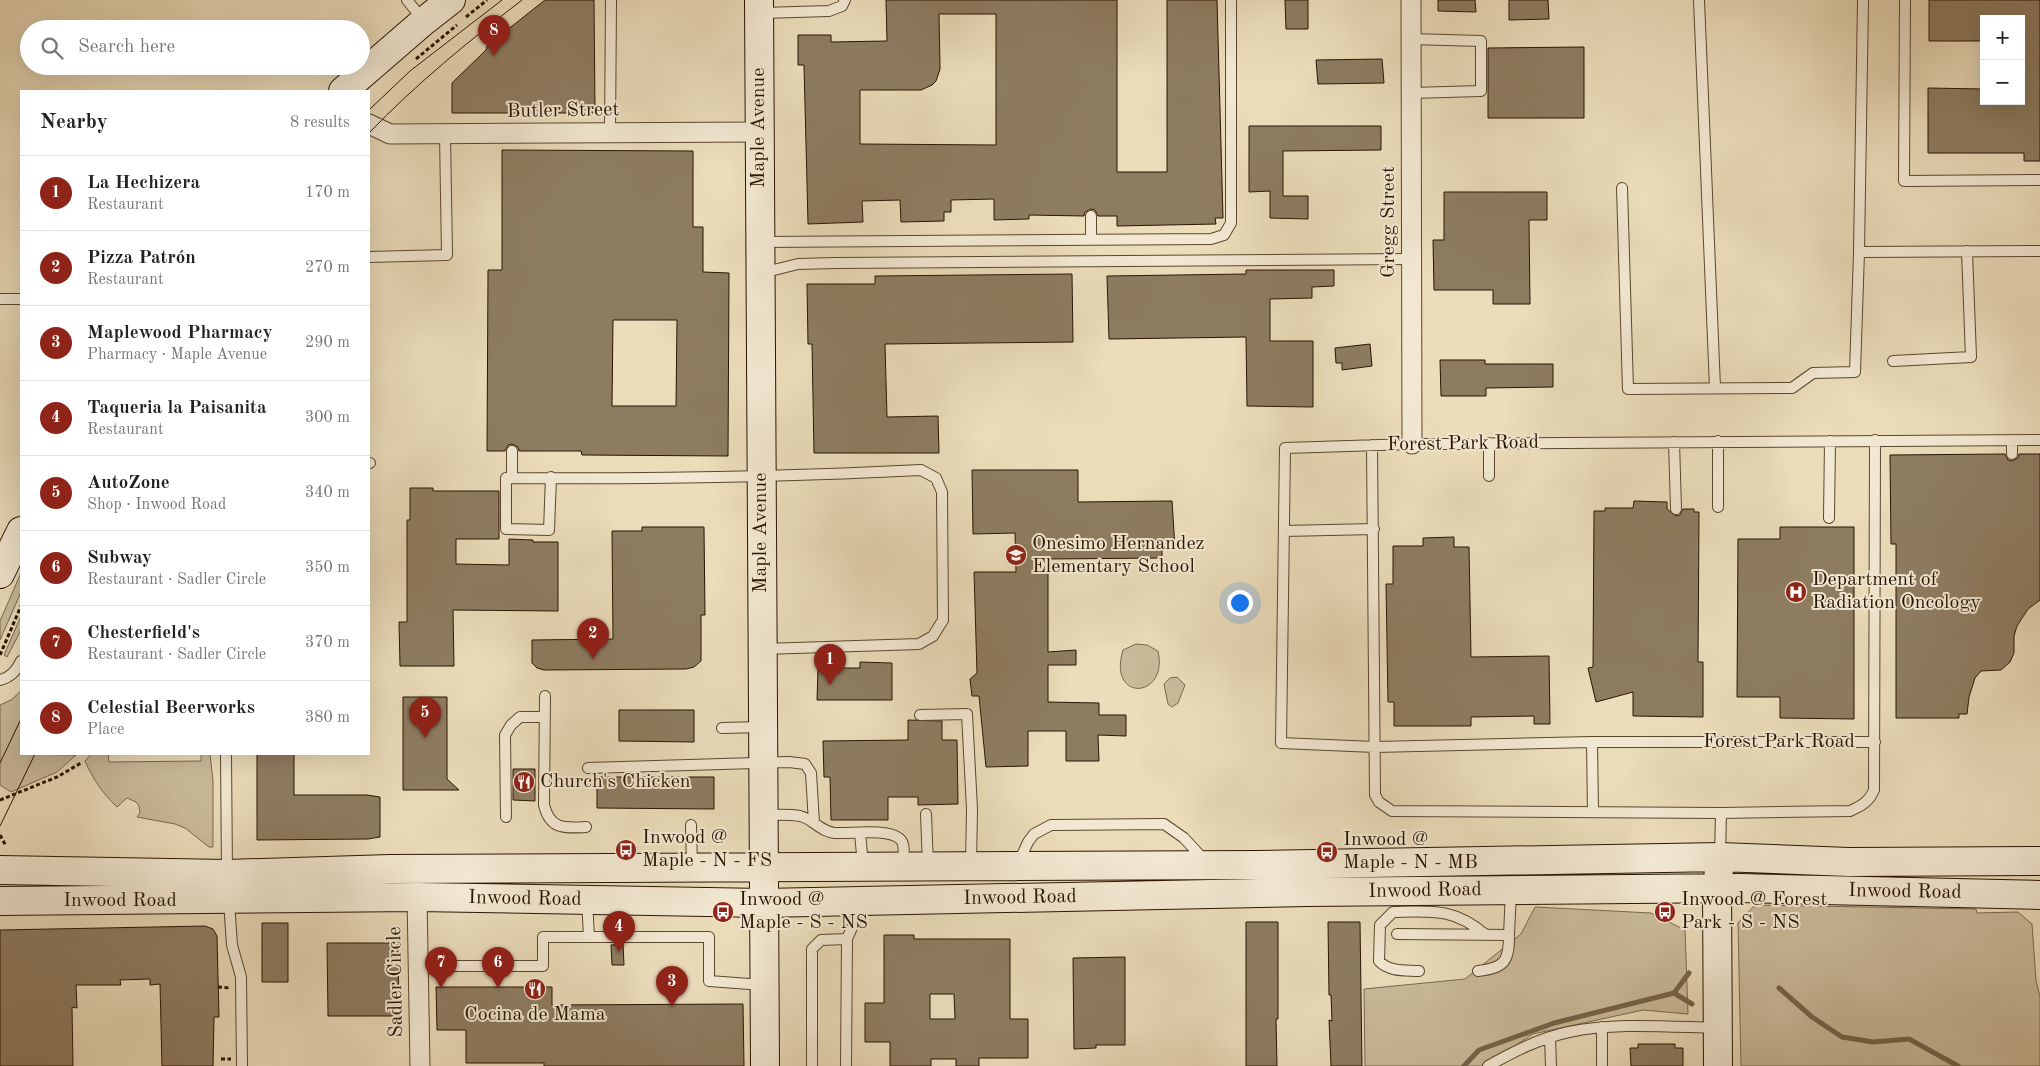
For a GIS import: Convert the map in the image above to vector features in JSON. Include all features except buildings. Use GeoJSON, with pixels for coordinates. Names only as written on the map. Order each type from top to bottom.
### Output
{"type":"FeatureCollection","features":[{"type":"Feature","properties":{"kind":"main road"},"geometry":{"type":"LineString","coordinates":[[370,68],[451,0]]}},
{"type":"Feature","properties":{"kind":"main road","name":"Maple Avenue"},"geometry":{"type":"LineString","coordinates":[[759,6],[765,1066]]}},
{"type":"Feature","properties":{"kind":"main road"},"geometry":{"type":"LineString","coordinates":[[344,90],[362,75]]}},
{"type":"Feature","properties":{"kind":"main road"},"geometry":{"type":"LineString","coordinates":[[0,523],[20,516]]}},
{"type":"Feature","properties":{"kind":"main road"},"geometry":{"type":"LineString","coordinates":[[0,574],[20,533]]}},
{"type":"Feature","properties":{"kind":"main road","name":"Inwood Road"},"geometry":{"type":"LineString","coordinates":[[3,858],[228,887],[417,897],[764,903],[1256,893],[1717,888],[2040,895]]}},
{"type":"Feature","properties":{"kind":"main road"},"geometry":{"type":"LineString","coordinates":[[1718,1066],[1717,888],[1720,858]]}},
{"type":"Feature","properties":{"kind":"main road","name":"Inwood Road"},"geometry":{"type":"LineString","coordinates":[[0,901],[228,887],[416,868],[1256,865],[1720,858],[1849,862],[2040,861]]}},
{"type":"Feature","properties":{"kind":"main road"},"geometry":{"type":"LineString","coordinates":[[1256,865],[1256,893]]}},
{"type":"Feature","properties":{"kind":"main road"},"geometry":{"type":"LineString","coordinates":[[958,899],[971,866]]}},
{"type":"Feature","properties":{"kind":"main road"},"geometry":{"type":"LineString","coordinates":[[416,868],[417,897]]}},
{"type":"Feature","properties":{"kind":"main road"},"geometry":{"type":"LineString","coordinates":[[585,868],[587,900]]}},
{"type":"Feature","properties":{"kind":"street","name":"Gregg Street"},"geometry":{"type":"LineString","coordinates":[[1411,0],[1412,444]]}},
{"type":"Feature","properties":{"kind":"street","name":"Butler Street"},"geometry":{"type":"LineString","coordinates":[[370,124],[390,134],[760,132]]}},
{"type":"Feature","properties":{"kind":"street","name":"Sadler Circle"},"geometry":{"type":"LineString","coordinates":[[417,897],[420,1066]]}},
{"type":"Feature","properties":{"kind":"lane"},"geometry":{"type":"LineString","coordinates":[[407,0],[424,21]]}},
{"type":"Feature","properties":{"kind":"lane"},"geometry":{"type":"LineString","coordinates":[[610,133],[611,0]]}},
{"type":"Feature","properties":{"kind":"lane"},"geometry":{"type":"LineString","coordinates":[[759,6],[829,11],[842,6],[845,0]]}},
{"type":"Feature","properties":{"kind":"lane"},"geometry":{"type":"LineString","coordinates":[[760,242],[1211,239],[1224,235],[1231,223],[1231,0]]}},
{"type":"Feature","properties":{"kind":"lane"},"geometry":{"type":"LineString","coordinates":[[1699,0],[1715,388]]}},
{"type":"Feature","properties":{"kind":"lane"},"geometry":{"type":"LineString","coordinates":[[1622,188],[1628,389],[1792,388],[1813,373],[1855,372],[1863,0]]}},
{"type":"Feature","properties":{"kind":"lane"},"geometry":{"type":"LineString","coordinates":[[1905,0],[1904,181],[2040,180]]}},
{"type":"Feature","properties":{"kind":"lane"},"geometry":{"type":"LineString","coordinates":[[1411,39],[1481,41],[1481,91],[1411,93]]}},
{"type":"Feature","properties":{"kind":"lane"},"geometry":{"type":"LineString","coordinates":[[370,257],[447,255],[445,135]]}},
{"type":"Feature","properties":{"kind":"lane"},"geometry":{"type":"LineString","coordinates":[[1090,216],[1091,240]]}},
{"type":"Feature","properties":{"kind":"lane"},"geometry":{"type":"LineString","coordinates":[[1893,361],[1971,357],[1967,251]]}},
{"type":"Feature","properties":{"kind":"lane"},"geometry":{"type":"LineString","coordinates":[[1859,252],[2040,251]]}},
{"type":"Feature","properties":{"kind":"lane"},"geometry":{"type":"LineString","coordinates":[[760,274],[798,264],[1412,259]]}},
{"type":"Feature","properties":{"kind":"lane"},"geometry":{"type":"LineString","coordinates":[[0,299],[20,299]]}},
{"type":"Feature","properties":{"kind":"lane"},"geometry":{"type":"LineString","coordinates":[[1875,440],[1875,742]]}},
{"type":"Feature","properties":{"kind":"lane"},"geometry":{"type":"LineString","coordinates":[[2012,440],[2012,454]]}},
{"type":"Feature","properties":{"kind":"lane","name":"Forest Park Road"},"geometry":{"type":"LineString","coordinates":[[1375,747],[1592,742],[1875,742],[1874,790],[1870,798],[1862,806],[1850,811],[1392,811],[1380,802],[1375,795],[1372,446],[1718,441],[2040,440]]}},
{"type":"Feature","properties":{"kind":"lane"},"geometry":{"type":"LineString","coordinates":[[1718,441],[1718,507]]}},
{"type":"Feature","properties":{"kind":"lane"},"geometry":{"type":"LineString","coordinates":[[1829,518],[1830,441]]}},
{"type":"Feature","properties":{"kind":"lane"},"geometry":{"type":"LineString","coordinates":[[1674,442],[1676,509]]}},
{"type":"Feature","properties":{"kind":"lane"},"geometry":{"type":"LineString","coordinates":[[1488,476],[1489,444]]}},
{"type":"Feature","properties":{"kind":"lane"},"geometry":{"type":"LineString","coordinates":[[1372,446],[1285,448],[1281,743],[1375,747]]}},
{"type":"Feature","properties":{"kind":"lane"},"geometry":{"type":"LineString","coordinates":[[512,451],[512,478]]}},
{"type":"Feature","properties":{"kind":"lane"},"geometry":{"type":"LineString","coordinates":[[551,478],[549,530],[506,528],[506,478],[761,477],[921,470],[936,478],[942,492],[943,620],[933,636],[918,644],[762,649]]}},
{"type":"Feature","properties":{"kind":"lane"},"geometry":{"type":"LineString","coordinates":[[1284,531],[1374,529]]}},
{"type":"Feature","properties":{"kind":"lane"},"geometry":{"type":"LineString","coordinates":[[0,680],[16,671],[20,664]]}},
{"type":"Feature","properties":{"kind":"lane"},"geometry":{"type":"LineString","coordinates":[[545,696],[544,805],[546,812],[556,824],[563,828],[586,827]]}},
{"type":"Feature","properties":{"kind":"lane"},"geometry":{"type":"LineString","coordinates":[[920,715],[967,714],[972,809],[971,866]]}},
{"type":"Feature","properties":{"kind":"lane"},"geometry":{"type":"LineString","coordinates":[[506,817],[505,735],[511,725],[520,717],[545,718]]}},
{"type":"Feature","properties":{"kind":"lane"},"geometry":{"type":"LineString","coordinates":[[722,728],[762,727]]}},
{"type":"Feature","properties":{"kind":"lane"},"geometry":{"type":"LineString","coordinates":[[1592,742],[1593,812]]}},
{"type":"Feature","properties":{"kind":"lane"},"geometry":{"type":"LineString","coordinates":[[226,755],[228,887],[232,945],[241,978],[242,1066]]}},
{"type":"Feature","properties":{"kind":"lane"},"geometry":{"type":"LineString","coordinates":[[588,768],[789,762],[805,764],[809,768],[814,823]]}},
{"type":"Feature","properties":{"kind":"lane"},"geometry":{"type":"LineString","coordinates":[[1720,858],[1721,812]]}},
{"type":"Feature","properties":{"kind":"lane"},"geometry":{"type":"LineString","coordinates":[[916,866],[926,814]]}},
{"type":"Feature","properties":{"kind":"lane"},"geometry":{"type":"LineString","coordinates":[[764,815],[800,816],[828,832],[881,833],[900,838],[916,866]]}},
{"type":"Feature","properties":{"kind":"lane"},"geometry":{"type":"LineString","coordinates":[[1018,866],[1028,842],[1034,834],[1052,825],[1154,824],[1164,824],[1184,838],[1208,865]]}},
{"type":"Feature","properties":{"kind":"lane"},"geometry":{"type":"LineString","coordinates":[[691,825],[692,867]]}},
{"type":"Feature","properties":{"kind":"lane"},"geometry":{"type":"LineString","coordinates":[[860,833],[863,866]]}},
{"type":"Feature","properties":{"kind":"lane"},"geometry":{"type":"LineString","coordinates":[[1478,971],[1499,966],[1506,959],[1509,952],[1511,890]]}},
{"type":"Feature","properties":{"kind":"lane"},"geometry":{"type":"LineString","coordinates":[[587,900],[589,937]]}},
{"type":"Feature","properties":{"kind":"lane"},"geometry":{"type":"LineString","coordinates":[[846,1066],[847,939],[854,923],[858,902]]}},
{"type":"Feature","properties":{"kind":"lane"},"geometry":{"type":"LineString","coordinates":[[1419,971],[1391,968],[1384,966],[1379,961],[1380,925],[1393,912],[1426,911],[1457,915],[1471,922],[1486,934]]}},
{"type":"Feature","properties":{"kind":"lane"},"geometry":{"type":"LineString","coordinates":[[1397,934],[1509,935]]}},
{"type":"Feature","properties":{"kind":"lane"},"geometry":{"type":"LineString","coordinates":[[418,966],[543,966],[544,937],[709,937],[709,981],[764,985]]}},
{"type":"Feature","properties":{"kind":"lane"},"geometry":{"type":"LineString","coordinates":[[812,1066],[812,948],[821,940],[847,939]]}},
{"type":"Feature","properties":{"kind":"lane"},"geometry":{"type":"LineString","coordinates":[[1488,1066],[1518,1050],[1568,1032],[1602,1027],[1718,1028]]}},
{"type":"Feature","properties":{"kind":"lane"},"geometry":{"type":"LineString","coordinates":[[1602,1027],[1602,1066]]}},
{"type":"Feature","properties":{"kind":"lane"},"geometry":{"type":"LineString","coordinates":[[1550,1038],[1551,1066]]}},
{"type":"Feature","properties":{"kind":"path"},"geometry":{"type":"LineString","coordinates":[[415,60],[487,0]]}},
{"type":"Feature","properties":{"kind":"path"},"geometry":{"type":"LineString","coordinates":[[0,655],[20,608]]}},
{"type":"Feature","properties":{"kind":"path"},"geometry":{"type":"LineString","coordinates":[[0,800],[58,777],[81,763]]}},
{"type":"Feature","properties":{"kind":"path"},"geometry":{"type":"LineString","coordinates":[[0,835],[3,858]]}},
{"type":"Feature","properties":{"kind":"shaded area"},"geometry":{"type":"Polygon","coordinates":[[[20,575],[20,594],[0,640],[0,621],[20,575]]]}},
{"type":"Feature","properties":{"kind":"shaded area"},"geometry":{"type":"Polygon","coordinates":[[[20,618],[20,632],[7,657],[4,655],[20,618]]]}},
{"type":"Feature","properties":{"kind":"shaded area"},"geometry":{"type":"Polygon","coordinates":[[[1136,644],[1147,645],[1158,651],[1159,667],[1155,679],[1148,686],[1139,688],[1130,686],[1123,679],[1120,667],[1123,650],[1136,644]]]}},
{"type":"Feature","properties":{"kind":"shaded area"},"geometry":{"type":"Polygon","coordinates":[[[1177,677],[1185,685],[1178,703],[1172,707],[1168,704],[1164,684],[1170,678],[1177,677]]]}},
{"type":"Feature","properties":{"kind":"shaded area"},"geometry":{"type":"Polygon","coordinates":[[[20,692],[20,755],[76,755],[57,772],[11,792],[0,785],[0,705],[11,700],[20,692]]]}},
{"type":"Feature","properties":{"kind":"shaded area"},"geometry":{"type":"Polygon","coordinates":[[[90,755],[108,755],[109,762],[201,761],[201,755],[210,755],[213,780],[213,847],[209,847],[185,828],[175,824],[137,817],[140,813],[139,806],[136,802],[127,798],[117,807],[95,780],[85,761],[90,755]]]}},
{"type":"Feature","properties":{"kind":"shaded area"},"geometry":{"type":"Polygon","coordinates":[[[1755,905],[1976,909],[1977,913],[2018,912],[2032,924],[2036,981],[2040,997],[2040,1066],[1741,1066],[1738,923],[1755,905]]]}},
{"type":"Feature","properties":{"kind":"shaded area"},"geometry":{"type":"Polygon","coordinates":[[[1535,907],[1651,913],[1685,930],[1688,1014],[1643,1010],[1533,1034],[1484,1066],[1365,1066],[1364,989],[1465,979],[1521,934],[1535,907]]]}},
{"type":"Feature","properties":{"kind":"waterway"},"geometry":{"type":"LineString","coordinates":[[1464,1066],[1479,1050],[1554,1023],[1674,993],[1689,973]]}},
{"type":"Feature","properties":{"kind":"waterway"},"geometry":{"type":"LineString","coordinates":[[1779,988],[1812,1017],[1842,1037],[1873,1042],[1909,1039],[1958,1066]]}},
{"type":"Feature","properties":{"kind":"waterway"},"geometry":{"type":"LineString","coordinates":[[1674,993],[1692,1004]]}},
{"type":"Feature","properties":{"kind":"tram line"},"geometry":{"type":"LineString","coordinates":[[370,109],[410,71],[502,0]]}},
{"type":"Feature","properties":{"kind":"tram line"},"geometry":{"type":"LineString","coordinates":[[370,132],[405,97],[482,31],[522,0]]}},
{"type":"Feature","properties":{"kind":"tram line"},"geometry":{"type":"LineString","coordinates":[[0,763],[20,721]]}},
{"type":"Feature","properties":{"kind":"tram line"},"geometry":{"type":"LineString","coordinates":[[0,826],[35,755]]}},
{"type":"Feature","properties":{"kind":"place","name":"Celestial Beerworks"},"geometry":{"type":"Point","coordinates":[494,56]}},
{"type":"Feature","properties":{"kind":"place","name":"Onesimo Hernandez Elementary School"},"geometry":{"type":"Point","coordinates":[1016,555]}},
{"type":"Feature","properties":{"kind":"place","name":"Department of Radiation Oncology"},"geometry":{"type":"Point","coordinates":[1796,592]}},
{"type":"Feature","properties":{"kind":"place","name":"Pizza Patrón"},"geometry":{"type":"Point","coordinates":[593,659]}},
{"type":"Feature","properties":{"kind":"place","name":"La Hechizera"},"geometry":{"type":"Point","coordinates":[830,685]}},
{"type":"Feature","properties":{"kind":"place","name":"AutoZone"},"geometry":{"type":"Point","coordinates":[425,738]}},
{"type":"Feature","properties":{"kind":"place","name":"Church's Chicken"},"geometry":{"type":"Point","coordinates":[524,782]}},
{"type":"Feature","properties":{"kind":"place","name":"Inwood @ Maple - N - FS"},"geometry":{"type":"Point","coordinates":[626,850]}},
{"type":"Feature","properties":{"kind":"place","name":"Inwood @ Maple - N - MB"},"geometry":{"type":"Point","coordinates":[1327,852]}},
{"type":"Feature","properties":{"kind":"place","name":"Inwood @ Maple - S - NS"},"geometry":{"type":"Point","coordinates":[723,912]}},
{"type":"Feature","properties":{"kind":"place","name":"Inwood @ Forest Park - S - NS"},"geometry":{"type":"Point","coordinates":[1665,912]}},
{"type":"Feature","properties":{"kind":"place","name":"Taqueria la Paisanita"},"geometry":{"type":"Point","coordinates":[619,952]}},
{"type":"Feature","properties":{"kind":"place","name":"Chesterfield's"},"geometry":{"type":"Point","coordinates":[441,988]}},
{"type":"Feature","properties":{"kind":"place","name":"Subway"},"geometry":{"type":"Point","coordinates":[498,988]}},
{"type":"Feature","properties":{"kind":"place","name":"Cocina de Mama"},"geometry":{"type":"Point","coordinates":[535,989]}},
{"type":"Feature","properties":{"kind":"place","name":"Maplewood Pharmacy"},"geometry":{"type":"Point","coordinates":[672,1007]}}]}
